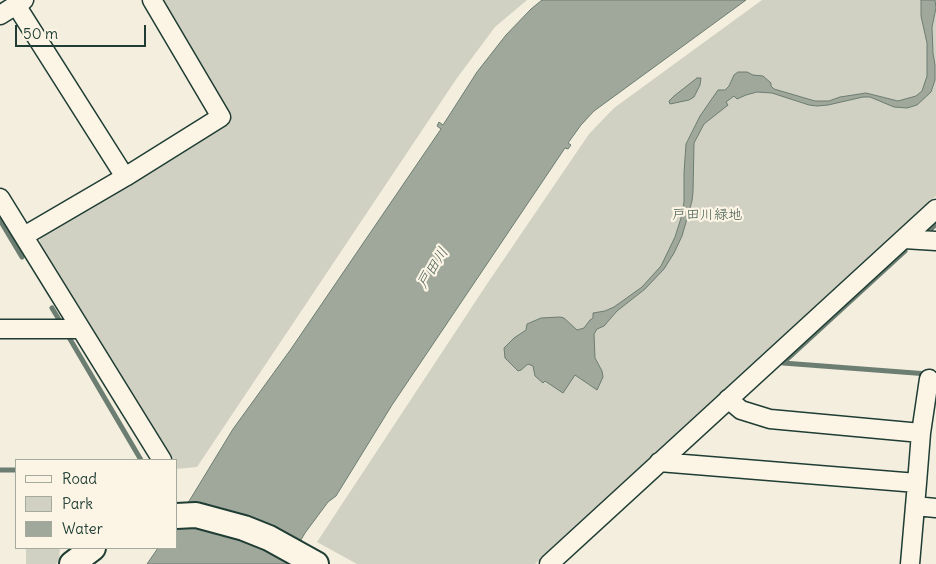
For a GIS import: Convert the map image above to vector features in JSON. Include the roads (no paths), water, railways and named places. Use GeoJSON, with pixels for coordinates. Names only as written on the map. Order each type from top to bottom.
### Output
{"type":"FeatureCollection","features":[{"type":"Feature","properties":{"kind":"main road"},"geometry":{"type":"LineString","coordinates":[[178,516],[196,515],[244,528],[269,538],[309,561]]}},
{"type":"Feature","properties":{"kind":"main road"},"geometry":{"type":"LineString","coordinates":[[72,564],[92,549]]}},
{"type":"Feature","properties":{"kind":"street"},"geometry":{"type":"LineString","coordinates":[[24,236],[125,177],[221,117],[152,0]]}},
{"type":"Feature","properties":{"kind":"street"},"geometry":{"type":"LineString","coordinates":[[0,14],[20,2],[125,177]]}},
{"type":"Feature","properties":{"kind":"street"},"geometry":{"type":"LineString","coordinates":[[0,198],[161,459]]}},
{"type":"Feature","properties":{"kind":"street"},"geometry":{"type":"LineString","coordinates":[[549,564],[936,209]]}},
{"type":"Feature","properties":{"kind":"street"},"geometry":{"type":"LineString","coordinates":[[904,239],[936,242]]}},
{"type":"Feature","properties":{"kind":"street"},"geometry":{"type":"LineString","coordinates":[[0,329],[81,329]]}},
{"type":"Feature","properties":{"kind":"street"},"geometry":{"type":"LineString","coordinates":[[910,564],[921,433],[929,379]]}},
{"type":"Feature","properties":{"kind":"street"},"geometry":{"type":"LineString","coordinates":[[728,399],[740,410],[770,419],[921,433]]}},
{"type":"Feature","properties":{"kind":"street"},"geometry":{"type":"LineString","coordinates":[[659,462],[917,483]]}},
{"type":"Feature","properties":{"kind":"street"},"geometry":{"type":"LineString","coordinates":[[915,506],[936,508]]}},
{"type":"Feature","properties":{"kind":"water","name":"戸田川"},"geometry":{"type":"Polygon","coordinates":[[[542,0],[746,0],[594,111],[581,125],[568,143],[571,145],[568,149],[565,148],[392,405],[336,496],[328,502],[305,533],[287,564],[147,564],[157,549],[178,549],[178,518],[233,429],[291,349],[441,129],[437,126],[439,122],[443,125],[477,72],[506,35],[542,0]]]}},
{"type":"Feature","properties":{"kind":"water"},"geometry":{"type":"Polygon","coordinates":[[[921,0],[935,0],[936,8],[932,27],[935,80],[931,92],[917,105],[907,108],[894,107],[870,97],[863,97],[817,106],[772,93],[757,92],[737,99],[734,96],[726,102],[728,105],[704,124],[694,143],[692,201],[682,236],[674,253],[664,269],[645,289],[617,311],[594,334],[595,358],[603,377],[597,390],[575,375],[563,393],[545,381],[543,383],[535,376],[533,366],[528,364],[518,371],[505,358],[504,348],[526,330],[527,324],[541,318],[560,317],[564,318],[577,330],[584,328],[593,318],[593,313],[614,307],[642,287],[661,266],[675,237],[681,218],[684,202],[686,144],[700,116],[718,90],[725,90],[738,72],[763,76],[771,83],[774,89],[815,101],[829,101],[840,97],[866,93],[898,101],[916,96],[922,91],[927,76],[927,43],[921,16],[921,0]]]}},
{"type":"Feature","properties":{"kind":"water"},"geometry":{"type":"Polygon","coordinates":[[[697,78],[701,78],[700,85],[694,97],[670,104],[669,101],[674,96],[697,78]]]}},
{"type":"Feature","properties":{"kind":"waterway"},"geometry":{"type":"LineString","coordinates":[[0,220],[22,257]]}},
{"type":"Feature","properties":{"kind":"waterway"},"geometry":{"type":"LineString","coordinates":[[926,234],[936,224]]}},
{"type":"Feature","properties":{"kind":"waterway"},"geometry":{"type":"LineString","coordinates":[[905,251],[783,363],[928,374]]}},
{"type":"Feature","properties":{"kind":"waterway"},"geometry":{"type":"LineString","coordinates":[[52,308],[61,323]]}},
{"type":"Feature","properties":{"kind":"waterway"},"geometry":{"type":"LineString","coordinates":[[70,339],[140,459]]}},
{"type":"Feature","properties":{"kind":"waterway"},"geometry":{"type":"LineString","coordinates":[[0,470],[15,470]]}},
{"type":"Feature","properties":{"kind":"park label","name":"戸田川緑地"},"geometry":{"type":"Point","coordinates":[707,215]}}]}
